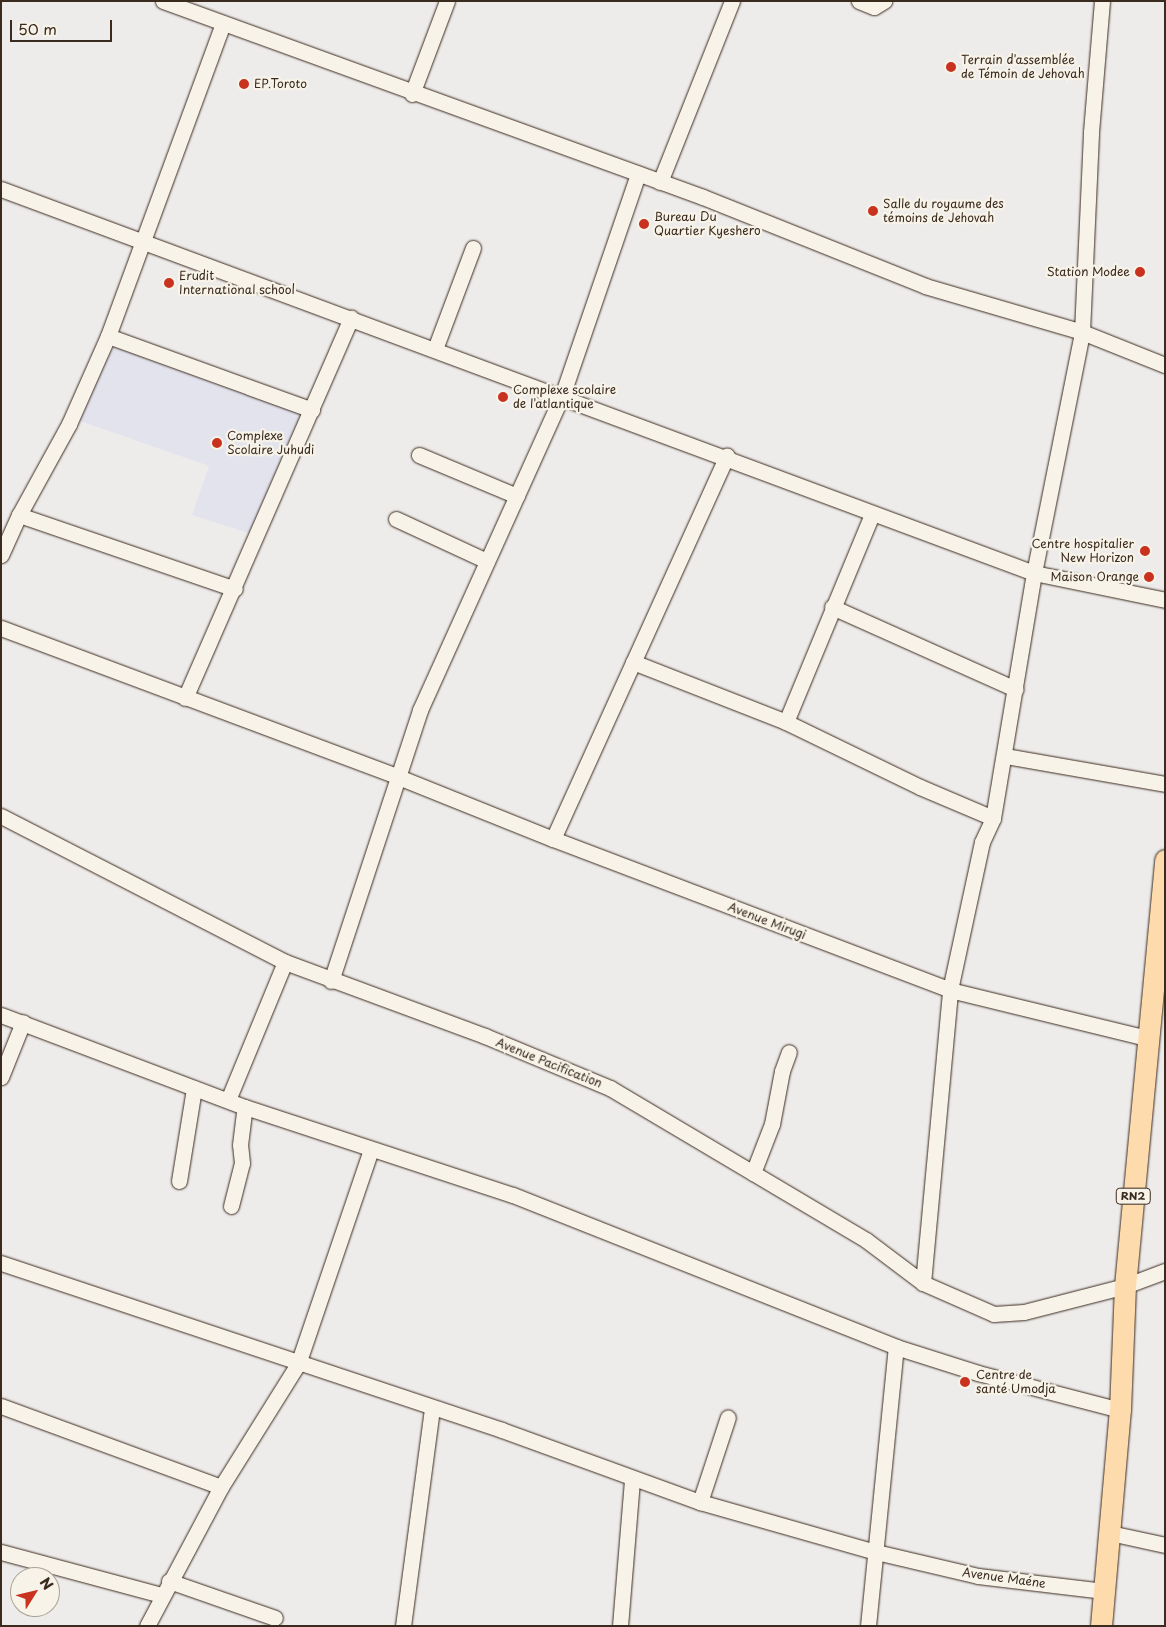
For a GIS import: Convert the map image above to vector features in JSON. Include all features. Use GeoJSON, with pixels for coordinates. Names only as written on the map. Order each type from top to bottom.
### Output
{"type":"FeatureCollection","features":[{"type":"Feature","properties":{"kind":"highway","name":"RN2"},"geometry":{"type":"LineString","coordinates":[[1101,1626],[1120,1410],[1125,1286],[1165,860]]}},
{"type":"Feature","properties":{"kind":"street"},"geometry":{"type":"LineString","coordinates":[[163,1],[412,94],[660,182],[925,286],[1082,332],[1165,365]]}},
{"type":"Feature","properties":{"kind":"street"},"geometry":{"type":"LineString","coordinates":[[412,94],[447,1]]}},
{"type":"Feature","properties":{"kind":"street"},"geometry":{"type":"LineString","coordinates":[[660,182],[732,1]]}},
{"type":"Feature","properties":{"kind":"street"},"geometry":{"type":"LineString","coordinates":[[859,1],[874,7],[884,1]]}},
{"type":"Feature","properties":{"kind":"street"},"geometry":{"type":"LineString","coordinates":[[923,1284],[950,990],[982,842],[993,818],[1034,573],[1082,332],[1091,132],[1102,1]]}},
{"type":"Feature","properties":{"kind":"street"},"geometry":{"type":"LineString","coordinates":[[1,556],[19,515],[69,424],[108,336],[223,23]]}},
{"type":"Feature","properties":{"kind":"street"},"geometry":{"type":"LineString","coordinates":[[331,981],[372,860],[396,776],[420,710],[562,396],[638,174]]}},
{"type":"Feature","properties":{"kind":"street"},"geometry":{"type":"LineString","coordinates":[[1,190],[727,456],[872,514],[1034,573],[1165,600]]}},
{"type":"Feature","properties":{"kind":"street"},"geometry":{"type":"LineString","coordinates":[[435,349],[473,248]]}},
{"type":"Feature","properties":{"kind":"street"},"geometry":{"type":"LineString","coordinates":[[185,698],[235,589],[351,318]]}},
{"type":"Feature","properties":{"kind":"street"},"geometry":{"type":"LineString","coordinates":[[108,336],[312,410]]}},
{"type":"Feature","properties":{"kind":"street"},"geometry":{"type":"LineString","coordinates":[[419,455],[516,496]]}},
{"type":"Feature","properties":{"kind":"street"},"geometry":{"type":"LineString","coordinates":[[553,839],[727,456]]}},
{"type":"Feature","properties":{"kind":"street"},"geometry":{"type":"LineString","coordinates":[[786,722],[872,514]]}},
{"type":"Feature","properties":{"kind":"street"},"geometry":{"type":"LineString","coordinates":[[19,515],[235,589]]}},
{"type":"Feature","properties":{"kind":"street"},"geometry":{"type":"LineString","coordinates":[[396,519],[487,561]]}},
{"type":"Feature","properties":{"kind":"street"},"geometry":{"type":"LineString","coordinates":[[832,607],[1015,689]]}},
{"type":"Feature","properties":{"kind":"street","name":"Avenue Mirugi"},"geometry":{"type":"LineString","coordinates":[[3,630],[396,776],[553,839],[950,990],[1147,1038]]}},
{"type":"Feature","properties":{"kind":"street"},"geometry":{"type":"LineString","coordinates":[[633,662],[786,722],[920,787],[993,818]]}},
{"type":"Feature","properties":{"kind":"street"},"geometry":{"type":"LineString","coordinates":[[1004,756],[1165,784]]}},
{"type":"Feature","properties":{"kind":"street","name":"Avenue Pacification"},"geometry":{"type":"LineString","coordinates":[[1,816],[285,962],[331,981],[485,1036],[610,1088],[870,1243],[923,1284],[998,1314],[1024,1312],[1125,1286],[1165,1271]]}},
{"type":"Feature","properties":{"kind":"street"},"geometry":{"type":"LineString","coordinates":[[228,1100],[285,962]]}},
{"type":"Feature","properties":{"kind":"street"},"geometry":{"type":"LineString","coordinates":[[1,1015],[245,1107],[370,1150],[513,1195],[896,1347],[978,1374],[1120,1410]]}},
{"type":"Feature","properties":{"kind":"street"},"geometry":{"type":"LineString","coordinates":[[1,1077],[23,1022]]}},
{"type":"Feature","properties":{"kind":"street"},"geometry":{"type":"LineString","coordinates":[[753,1173],[772,1124],[782,1072],[789,1052]]}},
{"type":"Feature","properties":{"kind":"street"},"geometry":{"type":"LineString","coordinates":[[179,1181],[194,1088]]}},
{"type":"Feature","properties":{"kind":"street"},"geometry":{"type":"LineString","coordinates":[[231,1206],[242,1163],[240,1144],[245,1107]]}},
{"type":"Feature","properties":{"kind":"street"},"geometry":{"type":"LineString","coordinates":[[147,1626],[169,1581],[221,1487],[298,1364],[370,1150]]}},
{"type":"Feature","properties":{"kind":"street","name":"Avenue Maéne"},"geometry":{"type":"LineString","coordinates":[[1,1263],[432,1408],[700,1502],[876,1552],[978,1576],[1104,1591]]}},
{"type":"Feature","properties":{"kind":"street"},"geometry":{"type":"LineString","coordinates":[[868,1626],[896,1347]]}},
{"type":"Feature","properties":{"kind":"street"},"geometry":{"type":"LineString","coordinates":[[1,1406],[221,1487]]}},
{"type":"Feature","properties":{"kind":"street"},"geometry":{"type":"LineString","coordinates":[[403,1626],[432,1408]]}},
{"type":"Feature","properties":{"kind":"street"},"geometry":{"type":"LineString","coordinates":[[700,1502],[728,1417]]}},
{"type":"Feature","properties":{"kind":"street"},"geometry":{"type":"LineString","coordinates":[[620,1626],[632,1479]]}},
{"type":"Feature","properties":{"kind":"street"},"geometry":{"type":"LineString","coordinates":[[1110,1533],[1165,1544]]}},
{"type":"Feature","properties":{"kind":"street"},"geometry":{"type":"LineString","coordinates":[[1,1552],[162,1595]]}},
{"type":"Feature","properties":{"kind":"street"},"geometry":{"type":"LineString","coordinates":[[169,1581],[275,1618]]}},
{"type":"Feature","properties":{"kind":"shaded area","name":"Complexe Scolaire Juhudi"},"geometry":{"type":"Polygon","coordinates":[[[108,342],[303,412],[251,534],[192,515],[209,466],[77,420],[108,342]]]}},
{"type":"Feature","properties":{"kind":"place","name":"Terrain d'assemblée de Témoin de Jehovah"},"geometry":{"type":"Point","coordinates":[951,67]}},
{"type":"Feature","properties":{"kind":"place","name":"EP.Toroto"},"geometry":{"type":"Point","coordinates":[244,84]}},
{"type":"Feature","properties":{"kind":"place","name":"Salle du royaume des témoins de Jehovah"},"geometry":{"type":"Point","coordinates":[873,211]}},
{"type":"Feature","properties":{"kind":"place","name":"Bureau Du Quartier Kyeshero"},"geometry":{"type":"Point","coordinates":[644,224]}},
{"type":"Feature","properties":{"kind":"place","name":"Station Modee"},"geometry":{"type":"Point","coordinates":[1140,272]}},
{"type":"Feature","properties":{"kind":"place","name":"Erudit International school"},"geometry":{"type":"Point","coordinates":[169,283]}},
{"type":"Feature","properties":{"kind":"place","name":"Complexe scolaire de l'atlantique"},"geometry":{"type":"Point","coordinates":[503,397]}},
{"type":"Feature","properties":{"kind":"place","name":"Complexe Scolaire Juhudi"},"geometry":{"type":"Point","coordinates":[217,443]}},
{"type":"Feature","properties":{"kind":"place","name":"Centre hospitalier New Horizon"},"geometry":{"type":"Point","coordinates":[1145,551]}},
{"type":"Feature","properties":{"kind":"place","name":"Maison Orange"},"geometry":{"type":"Point","coordinates":[1149,577]}},
{"type":"Feature","properties":{"kind":"place","name":"Centre de santé Umodja"},"geometry":{"type":"Point","coordinates":[965,1382]}}]}
